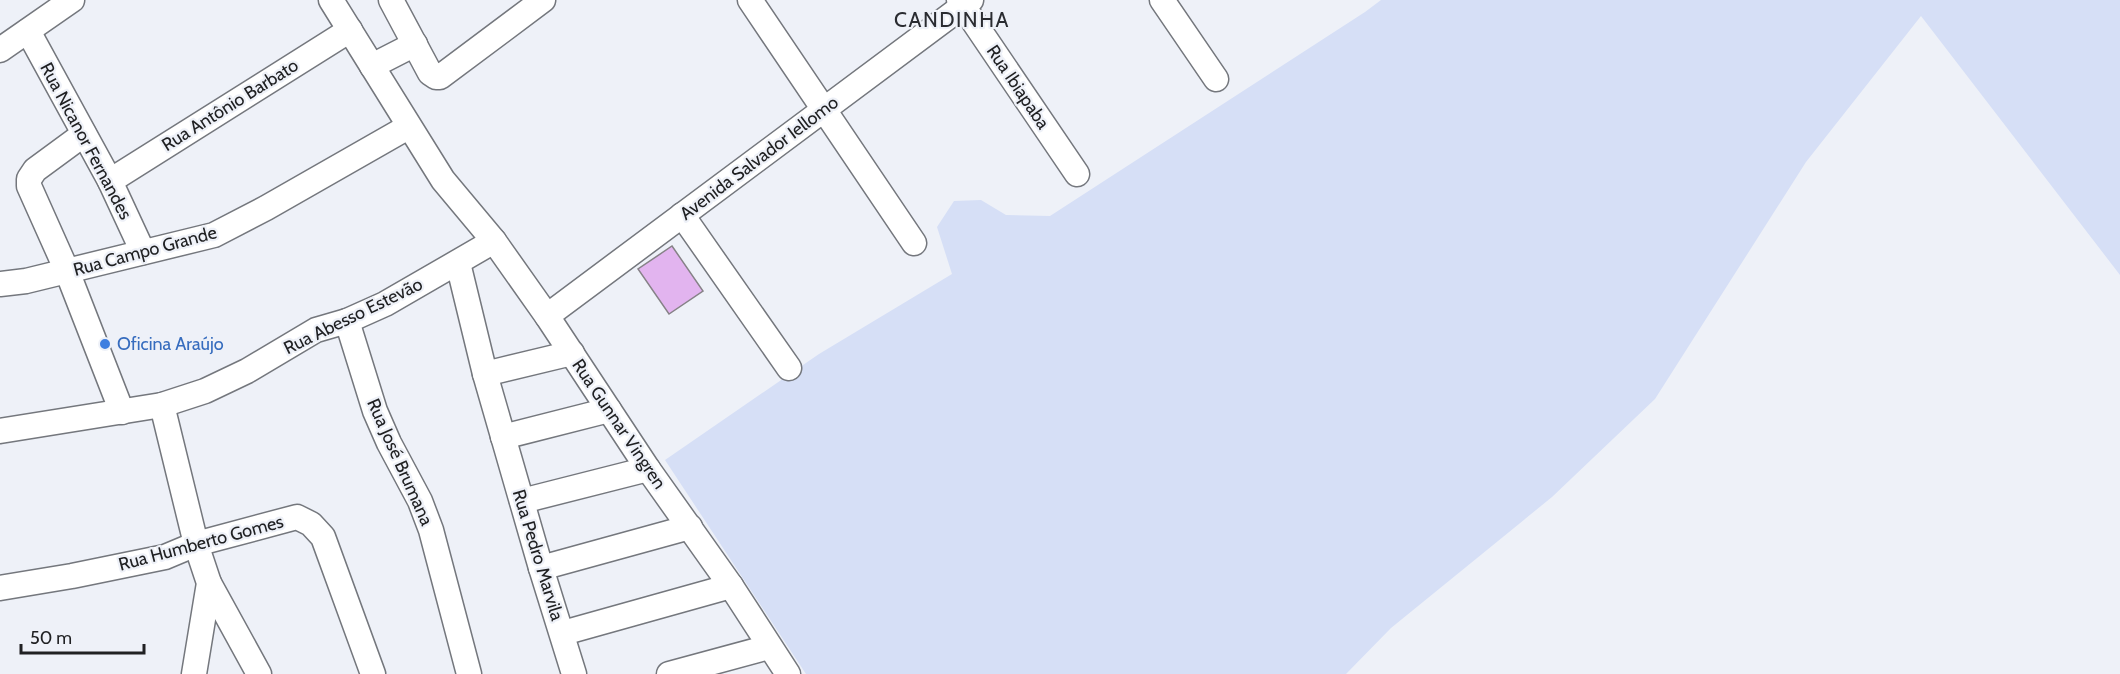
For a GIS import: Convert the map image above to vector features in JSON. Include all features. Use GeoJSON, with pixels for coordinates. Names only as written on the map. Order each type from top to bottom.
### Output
{"type":"FeatureCollection","features":[{"type":"Feature","properties":{"kind":"street"},"geometry":{"type":"LineString","coordinates":[[0,50],[72,0]]}},
{"type":"Feature","properties":{"kind":"street","name":"Rua Gunnar Vingren"},"geometry":{"type":"LineString","coordinates":[[331,0],[443,180],[494,241],[547,316],[648,469],[731,586],[788,674]]}},
{"type":"Feature","properties":{"kind":"street"},"geometry":{"type":"LineString","coordinates":[[391,0],[430,73],[436,77],[440,77],[543,0]]}},
{"type":"Feature","properties":{"kind":"street"},"geometry":{"type":"LineString","coordinates":[[750,0],[914,243]]}},
{"type":"Feature","properties":{"kind":"street"},"geometry":{"type":"LineString","coordinates":[[1162,0],[1216,80]]}},
{"type":"Feature","properties":{"kind":"street","name":"Avenida Salvador Iellomo"},"geometry":{"type":"LineString","coordinates":[[547,316],[965,2]]}},
{"type":"Feature","properties":{"kind":"street","name":"Rua Ibiapaba"},"geometry":{"type":"LineString","coordinates":[[965,2],[1077,174]]}},
{"type":"Feature","properties":{"kind":"street","name":"Rua Antônio Barbato"},"geometry":{"type":"LineString","coordinates":[[110,181],[350,30]]}},
{"type":"Feature","properties":{"kind":"street","name":"Rua Nicanor Fernandes"},"geometry":{"type":"LineString","coordinates":[[28,31],[110,181],[143,252]]}},
{"type":"Feature","properties":{"kind":"street"},"geometry":{"type":"LineString","coordinates":[[372,66],[415,44]]}},
{"type":"Feature","properties":{"kind":"street","name":"Rua Campo Grande"},"geometry":{"type":"LineString","coordinates":[[0,284],[26,281],[214,236],[408,127]]}},
{"type":"Feature","properties":{"kind":"street"},"geometry":{"type":"LineString","coordinates":[[84,134],[35,170],[28,179],[122,412]]}},
{"type":"Feature","properties":{"kind":"street"},"geometry":{"type":"LineString","coordinates":[[682,215],[789,368]]}},
{"type":"Feature","properties":{"kind":"street","name":"Rua Abesso Estevão"},"geometry":{"type":"LineString","coordinates":[[0,431],[162,405],[220,385],[316,330],[347,321],[385,304],[494,241]]}},
{"type":"Feature","properties":{"kind":"street","name":"Rua Pedro Marvila"},"geometry":{"type":"LineString","coordinates":[[458,263],[485,374],[574,674]]}},
{"type":"Feature","properties":{"kind":"street","name":"Rua José Brumana"},"geometry":{"type":"LineString","coordinates":[[347,321],[375,411],[420,501],[431,530],[469,674]]}},
{"type":"Feature","properties":{"kind":"street"},"geometry":{"type":"LineString","coordinates":[[485,374],[572,353]]}},
{"type":"Feature","properties":{"kind":"street"},"geometry":{"type":"LineString","coordinates":[[162,405],[196,544],[209,584],[259,674]]}},
{"type":"Feature","properties":{"kind":"street"},"geometry":{"type":"LineString","coordinates":[[503,436],[609,410]]}},
{"type":"Feature","properties":{"kind":"street"},"geometry":{"type":"LineString","coordinates":[[522,501],[648,469]]}},
{"type":"Feature","properties":{"kind":"street","name":"Rua Humberto Gomes"},"geometry":{"type":"LineString","coordinates":[[0,588],[165,557],[196,544],[297,517],[312,524],[323,537],[373,674]]}},
{"type":"Feature","properties":{"kind":"street"},"geometry":{"type":"LineString","coordinates":[[541,568],[690,527]]}},
{"type":"Feature","properties":{"kind":"street"},"geometry":{"type":"LineString","coordinates":[[194,674],[209,584]]}},
{"type":"Feature","properties":{"kind":"street"},"geometry":{"type":"LineString","coordinates":[[563,633],[731,586]]}},
{"type":"Feature","properties":{"kind":"street"},"geometry":{"type":"LineString","coordinates":[[669,674],[769,647]]}},
{"type":"Feature","properties":{"kind":"shaded area"},"geometry":{"type":"Polygon","coordinates":[[[1381,0],[2120,0],[2120,275],[1921,16],[1806,162],[1655,399],[1552,497],[1391,628],[1346,674],[806,674],[665,460],[819,354],[952,274],[937,227],[954,201],[981,200],[1006,215],[1050,216],[1381,0]]]}},
{"type":"Feature","properties":{"kind":"building"},"geometry":{"type":"Polygon","coordinates":[[[672,246],[703,291],[669,314],[638,269],[672,246]]]}},
{"type":"Feature","properties":{"kind":"place","name":"Oficina Araújo"},"geometry":{"type":"Point","coordinates":[105,344]}},
{"type":"Feature","properties":{"kind":"district","name":"CANDINHA"},"geometry":{"type":"Point","coordinates":[952,20]}}]}
